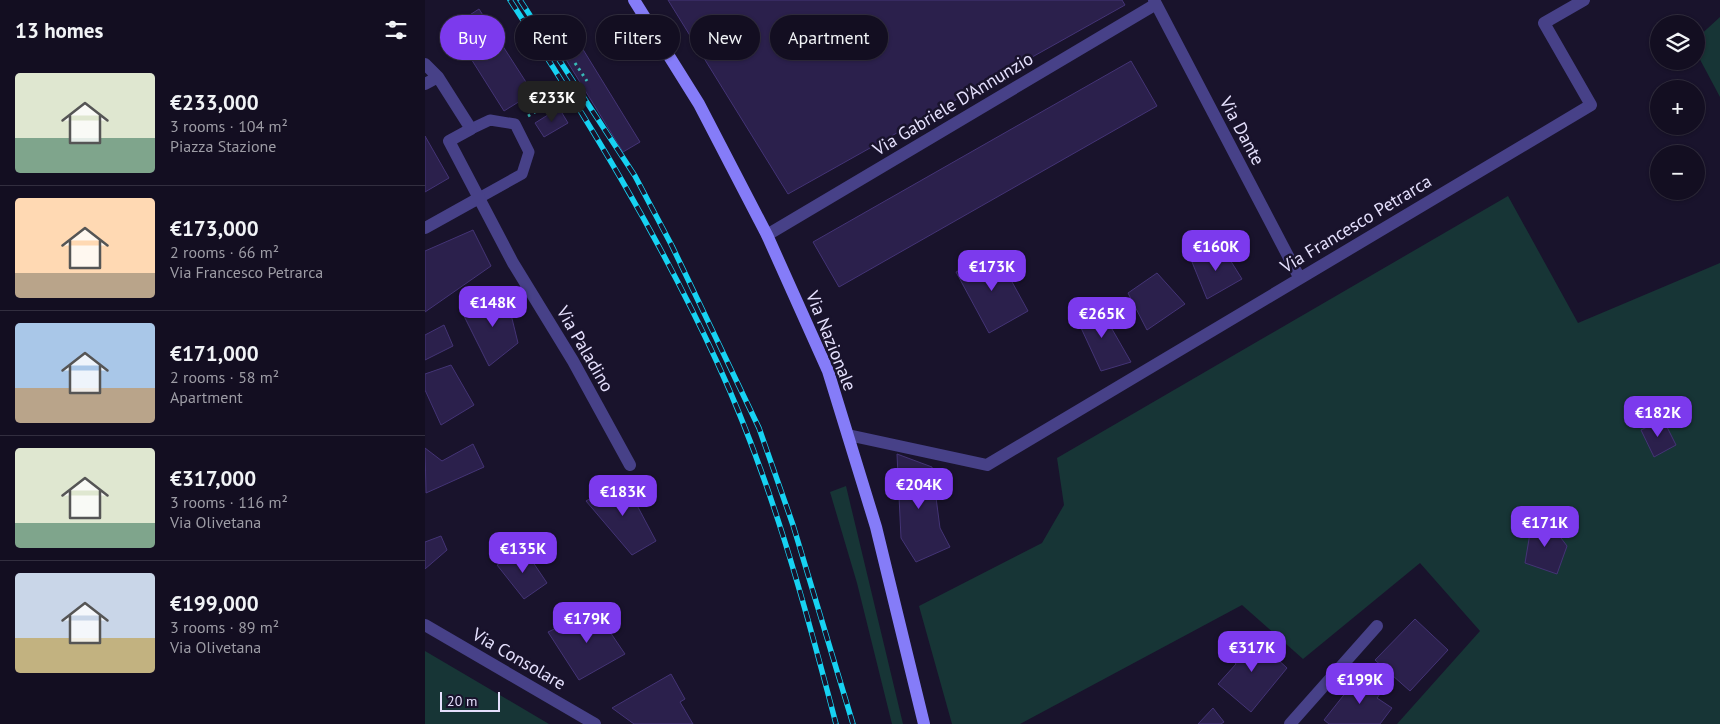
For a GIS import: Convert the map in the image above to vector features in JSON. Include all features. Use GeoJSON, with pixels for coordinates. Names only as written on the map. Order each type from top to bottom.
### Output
{"type":"FeatureCollection","features":[{"type":"Feature","properties":{"kind":"main road","name":"Via Nazionale"},"geometry":{"type":"LineString","coordinates":[[634,0],[699,104],[767,235],[828,371],[877,527],[924,724]]}},
{"type":"Feature","properties":{"kind":"street","name":"Via Francesco Petrarca"},"geometry":{"type":"LineString","coordinates":[[848,435],[987,465],[1591,105],[1544,23],[1583,0]]}},
{"type":"Feature","properties":{"kind":"street","name":"Via Gabriele D'Annunzio"},"geometry":{"type":"LineString","coordinates":[[767,235],[1158,1]]}},
{"type":"Feature","properties":{"kind":"street","name":"Via Dante"},"geometry":{"type":"LineString","coordinates":[[1158,1],[1299,278]]}},
{"type":"Feature","properties":{"kind":"street"},"geometry":{"type":"LineString","coordinates":[[425,64],[438,77],[471,129]]}},
{"type":"Feature","properties":{"kind":"street"},"geometry":{"type":"LineString","coordinates":[[425,84],[438,77]]}},
{"type":"Feature","properties":{"kind":"street","name":"Via Paladino"},"geometry":{"type":"LineString","coordinates":[[471,129],[449,141],[513,263],[573,361],[631,465]]}},
{"type":"Feature","properties":{"kind":"street"},"geometry":{"type":"LineString","coordinates":[[425,228],[479,198]]}},
{"type":"Feature","properties":{"kind":"street","name":"Via Consolare"},"geometry":{"type":"LineString","coordinates":[[425,625],[595,724]]}},
{"type":"Feature","properties":{"kind":"street"},"geometry":{"type":"LineString","coordinates":[[1290,724],[1377,626]]}},
{"type":"Feature","properties":{"kind":"lane"},"geometry":{"type":"LineString","coordinates":[[471,129],[490,120],[515,124],[529,152],[522,174],[479,198]]}},
{"type":"Feature","properties":{"kind":"path"},"geometry":{"type":"LineString","coordinates":[[575,63],[587,81]]}},
{"type":"Feature","properties":{"kind":"path"},"geometry":{"type":"LineString","coordinates":[[543,107],[558,99]]}},
{"type":"Feature","properties":{"kind":"green space"},"geometry":{"type":"Polygon","coordinates":[[[1720,17],[1720,97],[1705,69],[1705,31],[1720,17]]]}},
{"type":"Feature","properties":{"kind":"green space"},"geometry":{"type":"Polygon","coordinates":[[[1508,196],[1578,323],[1720,263],[1720,724],[1397,724],[1480,631],[1420,563],[1303,659],[1242,605],[1020,724],[952,724],[919,606],[1042,543],[1064,505],[1057,458],[1508,196]]]}},
{"type":"Feature","properties":{"kind":"green space"},"geometry":{"type":"Polygon","coordinates":[[[846,486],[903,724],[892,724],[857,583],[830,492],[846,486]]]}},
{"type":"Feature","properties":{"kind":"green space"},"geometry":{"type":"Polygon","coordinates":[[[425,651],[549,724],[425,724],[425,651]]]}},
{"type":"Feature","properties":{"kind":"building"},"geometry":{"type":"Polygon","coordinates":[[[668,0],[1122,0],[1125,5],[788,194],[705,60],[760,60],[760,15],[690,15],[690,36],[680,19],[680,15],[677,15],[668,0]]]}},
{"type":"Feature","properties":{"kind":"building"},"geometry":{"type":"Polygon","coordinates":[[[479,9],[483,15],[470,15],[479,9]]]}},
{"type":"Feature","properties":{"kind":"building"},"geometry":{"type":"Polygon","coordinates":[[[505,49],[533,93],[504,111],[472,60],[505,60],[505,49]]]}},
{"type":"Feature","properties":{"kind":"building"},"geometry":{"type":"Polygon","coordinates":[[[586,54],[640,142],[623,152],[566,60],[586,60],[586,54]]]}},
{"type":"Feature","properties":{"kind":"building"},"geometry":{"type":"Polygon","coordinates":[[[1131,61],[1157,106],[839,287],[813,242],[1131,61]]]}},
{"type":"Feature","properties":{"kind":"building"},"geometry":{"type":"Polygon","coordinates":[[[559,108],[568,123],[544,137],[535,123],[559,108]]]}},
{"type":"Feature","properties":{"kind":"building"},"geometry":{"type":"Polygon","coordinates":[[[425,136],[449,178],[425,192],[425,136]]]}},
{"type":"Feature","properties":{"kind":"building"},"geometry":{"type":"Polygon","coordinates":[[[473,230],[491,266],[425,312],[425,251],[473,230]]]}},
{"type":"Feature","properties":{"kind":"building"},"geometry":{"type":"Polygon","coordinates":[[[1222,247],[1242,279],[1207,299],[1192,262],[1222,247]]]}},
{"type":"Feature","properties":{"kind":"building"},"geometry":{"type":"Polygon","coordinates":[[[995,251],[1028,311],[989,333],[956,272],[995,251]]]}},
{"type":"Feature","properties":{"kind":"building"},"geometry":{"type":"Polygon","coordinates":[[[1157,273],[1185,304],[1147,330],[1128,293],[1157,273]]]}},
{"type":"Feature","properties":{"kind":"building"},"geometry":{"type":"Polygon","coordinates":[[[506,294],[518,343],[489,366],[463,314],[506,294]]]}},
{"type":"Feature","properties":{"kind":"building"},"geometry":{"type":"Polygon","coordinates":[[[1097,303],[1131,362],[1101,371],[1076,317],[1097,303]]]}},
{"type":"Feature","properties":{"kind":"building"},"geometry":{"type":"Polygon","coordinates":[[[444,325],[453,346],[425,360],[425,335],[444,325]]]}},
{"type":"Feature","properties":{"kind":"building"},"geometry":{"type":"Polygon","coordinates":[[[451,365],[474,405],[441,425],[425,390],[425,374],[451,365]]]}},
{"type":"Feature","properties":{"kind":"building"},"geometry":{"type":"Polygon","coordinates":[[[1663,419],[1676,445],[1654,457],[1641,430],[1663,419]]]}},
{"type":"Feature","properties":{"kind":"building"},"geometry":{"type":"Polygon","coordinates":[[[473,444],[484,467],[426,493],[425,448],[442,461],[473,444]]]}},
{"type":"Feature","properties":{"kind":"building"},"geometry":{"type":"Polygon","coordinates":[[[897,454],[932,467],[940,528],[950,547],[916,562],[901,538],[897,454]]]}},
{"type":"Feature","properties":{"kind":"building"},"geometry":{"type":"Polygon","coordinates":[[[623,479],[656,541],[632,555],[586,501],[623,479]]]}},
{"type":"Feature","properties":{"kind":"building"},"geometry":{"type":"Polygon","coordinates":[[[1532,521],[1552,526],[1567,546],[1557,574],[1525,563],[1532,521]]]}},
{"type":"Feature","properties":{"kind":"building"},"geometry":{"type":"Polygon","coordinates":[[[441,536],[447,550],[425,569],[425,542],[441,536]]]}},
{"type":"Feature","properties":{"kind":"building"},"geometry":{"type":"Polygon","coordinates":[[[524,549],[547,583],[524,599],[497,565],[524,549]]]}},
{"type":"Feature","properties":{"kind":"building"},"geometry":{"type":"Polygon","coordinates":[[[595,610],[625,654],[579,680],[548,632],[595,610]]]}},
{"type":"Feature","properties":{"kind":"building"},"geometry":{"type":"Polygon","coordinates":[[[1415,619],[1448,650],[1410,691],[1375,660],[1415,619]]]}},
{"type":"Feature","properties":{"kind":"building"},"geometry":{"type":"Polygon","coordinates":[[[1250,634],[1287,668],[1251,712],[1218,684],[1236,664],[1230,656],[1250,634]]]}},
{"type":"Feature","properties":{"kind":"building"},"geometry":{"type":"Polygon","coordinates":[[[1362,672],[1383,690],[1377,698],[1392,708],[1380,724],[1329,724],[1324,720],[1362,672]]]}},
{"type":"Feature","properties":{"kind":"building"},"geometry":{"type":"Polygon","coordinates":[[[671,674],[685,699],[680,702],[693,724],[634,724],[612,708],[671,674]]]}},
{"type":"Feature","properties":{"kind":"building"},"geometry":{"type":"Polygon","coordinates":[[[1213,708],[1224,722],[1221,724],[1198,724],[1213,708]]]}},
{"type":"Feature","properties":{"kind":"railway"},"geometry":{"type":"LineString","coordinates":[[510,0],[594,133],[646,223],[695,315],[717,362],[770,495],[798,586],[836,724]]}},
{"type":"Feature","properties":{"kind":"railway"},"geometry":{"type":"LineString","coordinates":[[520,0],[635,176],[672,246],[759,428],[793,525],[853,724]]}}]}
